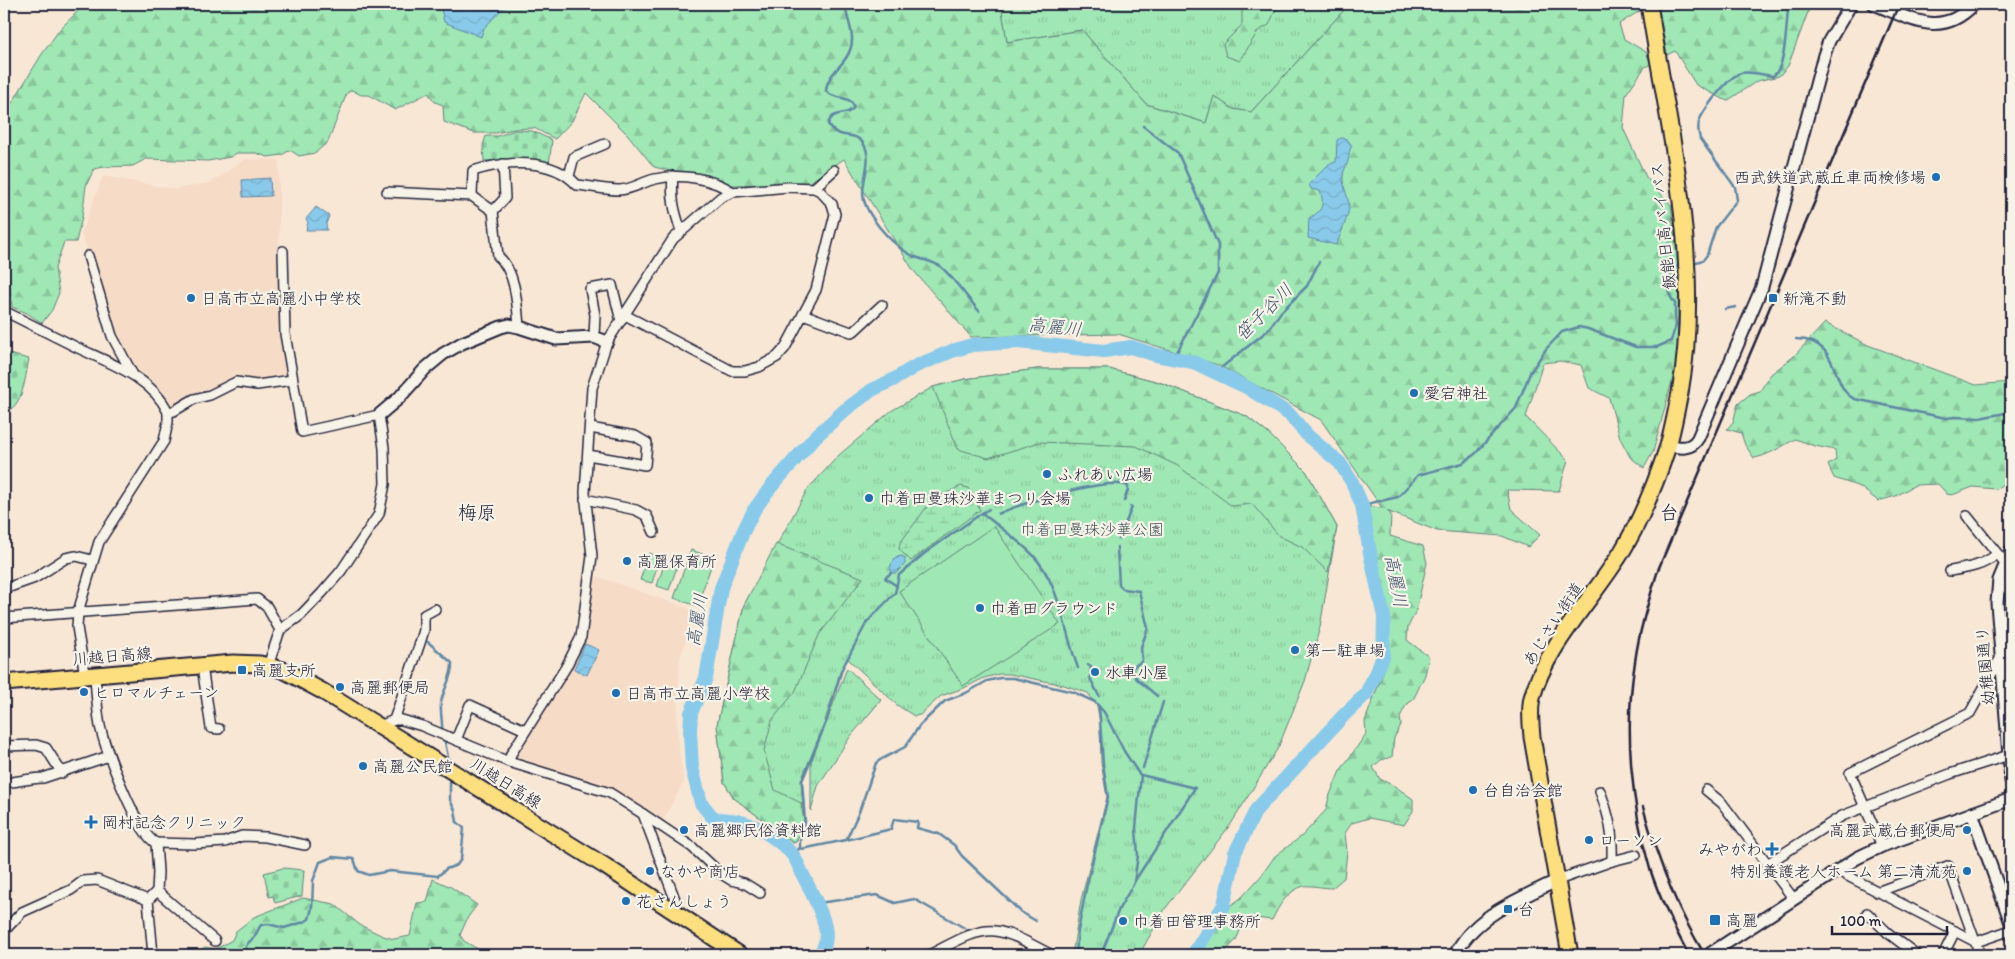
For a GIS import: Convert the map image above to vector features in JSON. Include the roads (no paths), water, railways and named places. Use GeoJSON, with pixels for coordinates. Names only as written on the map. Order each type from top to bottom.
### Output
{"type":"FeatureCollection","features":[{"type":"Feature","properties":{"kind":"main road","name":"飯能日高バイパス"},"geometry":{"type":"LineString","coordinates":[[1649,4],[1682,208],[1687,253],[1689,302],[1685,359],[1668,445]]}},
{"type":"Feature","properties":{"kind":"main road","name":"あじさい街道"},"geometry":{"type":"LineString","coordinates":[[1570,955],[1532,737],[1530,717],[1532,700],[1544,666],[1612,568],[1630,538],[1649,496],[1668,445]]}},
{"type":"Feature","properties":{"kind":"main road","name":"川越日高線"},"geometry":{"type":"LineString","coordinates":[[4,683],[232,663],[268,666],[290,673],[380,726],[605,866],[675,913],[719,950],[740,955]]}},
{"type":"Feature","properties":{"kind":"street"},"geometry":{"type":"LineString","coordinates":[[1668,445],[1679,448],[1689,447],[1698,438],[1762,287],[1824,55],[1829,41],[1851,4]]}},
{"type":"Feature","properties":{"kind":"street"},"geometry":{"type":"LineString","coordinates":[[1874,4],[1920,23],[1930,25],[1950,22],[1974,4]]}},
{"type":"Feature","properties":{"kind":"street"},"geometry":{"type":"LineString","coordinates":[[569,176],[574,157],[605,144]]}},
{"type":"Feature","properties":{"kind":"street"},"geometry":{"type":"LineString","coordinates":[[472,196],[473,171],[493,165],[533,163],[569,176],[577,185],[620,190],[637,187],[653,179],[673,176],[724,186],[733,192]]}},
{"type":"Feature","properties":{"kind":"street"},"geometry":{"type":"LineString","coordinates":[[493,211],[505,198],[503,164]]}},
{"type":"Feature","properties":{"kind":"street"},"geometry":{"type":"LineString","coordinates":[[814,188],[834,170]]}},
{"type":"Feature","properties":{"kind":"street"},"geometry":{"type":"LineString","coordinates":[[673,176],[671,194],[674,212],[681,231]]}},
{"type":"Feature","properties":{"kind":"street"},"geometry":{"type":"LineString","coordinates":[[509,762],[510,754],[566,667],[581,637],[592,556],[585,499],[592,388],[607,342],[623,318],[673,238],[721,197],[733,192],[788,187],[814,188],[820,191],[832,204],[835,214],[816,290],[785,348],[777,357],[759,368],[732,371],[623,318],[612,285],[590,289],[595,315],[594,337]]}},
{"type":"Feature","properties":{"kind":"street"},"geometry":{"type":"LineString","coordinates":[[387,192],[472,196],[493,211],[498,256],[505,262],[512,281],[519,327]]}},
{"type":"Feature","properties":{"kind":"street"},"geometry":{"type":"LineString","coordinates":[[283,251],[285,334],[302,432],[380,415],[390,407],[424,369],[443,354],[462,343],[501,327],[510,325],[556,339],[594,337],[607,342]]}},
{"type":"Feature","properties":{"kind":"street"},"geometry":{"type":"LineString","coordinates":[[88,256],[112,336],[133,375]]}},
{"type":"Feature","properties":{"kind":"street"},"geometry":{"type":"LineString","coordinates":[[803,314],[851,332],[882,305]]}},
{"type":"Feature","properties":{"kind":"street"},"geometry":{"type":"LineString","coordinates":[[4,311],[133,375],[153,391],[164,403],[168,412],[164,441],[99,542],[92,560],[89,579],[78,612],[77,627],[109,756],[144,833],[156,843],[195,844],[225,842],[242,836],[266,836],[305,845]]}},
{"type":"Feature","properties":{"kind":"street"},"geometry":{"type":"LineString","coordinates":[[168,412],[174,411],[194,399],[210,395],[236,382],[257,385],[292,380]]}},
{"type":"Feature","properties":{"kind":"street"},"geometry":{"type":"LineString","coordinates":[[268,666],[280,630],[314,603],[335,578],[379,514],[385,484],[384,448],[380,415]]}},
{"type":"Feature","properties":{"kind":"street"},"geometry":{"type":"LineString","coordinates":[[588,455],[645,465],[647,443],[635,436],[590,428]]}},
{"type":"Feature","properties":{"kind":"street"},"geometry":{"type":"LineString","coordinates":[[585,499],[636,510],[647,516],[654,532]]}},
{"type":"Feature","properties":{"kind":"street"},"geometry":{"type":"LineString","coordinates":[[1967,516],[2001,559]]}},
{"type":"Feature","properties":{"kind":"street","name":"幼稚園通り"},"geometry":{"type":"LineString","coordinates":[[2011,551],[2001,559],[1997,603],[2011,781]]}},
{"type":"Feature","properties":{"kind":"street"},"geometry":{"type":"LineString","coordinates":[[4,589],[35,578],[66,558],[76,556],[92,560]]}},
{"type":"Feature","properties":{"kind":"street"},"geometry":{"type":"LineString","coordinates":[[1950,571],[1975,567],[1989,560],[2001,559]]}},
{"type":"Feature","properties":{"kind":"street"},"geometry":{"type":"LineString","coordinates":[[1998,580],[2011,593]]}},
{"type":"Feature","properties":{"kind":"street"},"geometry":{"type":"LineString","coordinates":[[4,618],[257,599],[267,607],[280,630]]}},
{"type":"Feature","properties":{"kind":"street"},"geometry":{"type":"LineString","coordinates":[[394,720],[424,630],[424,615],[435,609]]}},
{"type":"Feature","properties":{"kind":"street"},"geometry":{"type":"LineString","coordinates":[[1882,846],[1850,773],[1970,713],[2000,659]]}},
{"type":"Feature","properties":{"kind":"street"},"geometry":{"type":"LineString","coordinates":[[202,666],[211,728],[219,729]]}},
{"type":"Feature","properties":{"kind":"street"},"geometry":{"type":"LineString","coordinates":[[456,740],[470,705],[525,730]]}},
{"type":"Feature","properties":{"kind":"street"},"geometry":{"type":"LineString","coordinates":[[380,726],[394,720],[402,720],[422,726],[509,762],[610,793],[692,847],[720,874],[731,880],[744,883],[760,893]]}},
{"type":"Feature","properties":{"kind":"street"},"geometry":{"type":"LineString","coordinates":[[4,746],[36,745],[46,748],[62,773]]}},
{"type":"Feature","properties":{"kind":"street"},"geometry":{"type":"LineString","coordinates":[[1767,864],[1842,816],[1950,774],[2009,755]]}},
{"type":"Feature","properties":{"kind":"street"},"geometry":{"type":"LineString","coordinates":[[4,783],[23,782],[62,773],[109,756]]}},
{"type":"Feature","properties":{"kind":"street"},"geometry":{"type":"LineString","coordinates":[[1706,790],[1722,803],[1793,898]]}},
{"type":"Feature","properties":{"kind":"street"},"geometry":{"type":"LineString","coordinates":[[1600,792],[1610,820],[1613,837],[1612,861]]}},
{"type":"Feature","properties":{"kind":"street"},"geometry":{"type":"LineString","coordinates":[[1711,953],[1836,870],[1882,846],[2011,799]]}},
{"type":"Feature","properties":{"kind":"street"},"geometry":{"type":"LineString","coordinates":[[1972,813],[2011,923]]}},
{"type":"Feature","properties":{"kind":"street"},"geometry":{"type":"LineString","coordinates":[[643,814],[676,902],[675,913]]}},
{"type":"Feature","properties":{"kind":"street"},"geometry":{"type":"LineString","coordinates":[[148,900],[157,891],[156,843]]}},
{"type":"Feature","properties":{"kind":"street"},"geometry":{"type":"LineString","coordinates":[[1455,955],[1462,941],[1478,924],[1509,905],[1558,880],[1612,861],[1636,855]]}},
{"type":"Feature","properties":{"kind":"street"},"geometry":{"type":"LineString","coordinates":[[1877,892],[1948,866],[1980,955]]}},
{"type":"Feature","properties":{"kind":"street"},"geometry":{"type":"LineString","coordinates":[[1836,870],[1976,942],[2011,930]]}},
{"type":"Feature","properties":{"kind":"street"},"geometry":{"type":"LineString","coordinates":[[4,931],[22,912],[72,890],[83,881],[97,880],[148,900]]}},
{"type":"Feature","properties":{"kind":"street"},"geometry":{"type":"LineString","coordinates":[[157,891],[215,941]]}},
{"type":"Feature","properties":{"kind":"street"},"geometry":{"type":"LineString","coordinates":[[148,900],[153,955]]}},
{"type":"Feature","properties":{"kind":"street"},"geometry":{"type":"LineString","coordinates":[[1867,913],[1888,933],[1917,955]]}},
{"type":"Feature","properties":{"kind":"street"},"geometry":{"type":"LineString","coordinates":[[929,955],[972,935],[994,931],[1013,937],[1052,955]]}},
{"type":"Feature","properties":{"kind":"street"},"geometry":{"type":"LineString","coordinates":[[1943,955],[1955,931]]}},
{"type":"Feature","properties":{"kind":"water"},"geometry":{"type":"Polygon","coordinates":[[[440,4],[507,4],[484,28],[481,37],[444,22],[440,4]]]}},
{"type":"Feature","properties":{"kind":"water"},"geometry":{"type":"Polygon","coordinates":[[[1341,138],[1347,139],[1352,146],[1343,176],[1349,210],[1336,245],[1308,238],[1309,218],[1320,210],[1322,204],[1320,191],[1311,189],[1309,184],[1329,164],[1336,162],[1337,140],[1341,138]]]}},
{"type":"Feature","properties":{"kind":"water"},"geometry":{"type":"Polygon","coordinates":[[[270,178],[271,196],[243,197],[242,180],[270,178]]]}},
{"type":"Feature","properties":{"kind":"water"},"geometry":{"type":"Polygon","coordinates":[[[316,207],[329,216],[326,224],[327,230],[306,230],[308,222],[306,219],[316,207]]]}},
{"type":"Feature","properties":{"kind":"water"},"geometry":{"type":"Polygon","coordinates":[[[901,556],[905,558],[905,564],[896,573],[891,573],[890,567],[895,558],[901,556]]]}},
{"type":"Feature","properties":{"kind":"water"},"geometry":{"type":"Polygon","coordinates":[[[585,644],[599,650],[587,675],[574,669],[585,644]]]}},
{"type":"Feature","properties":{"kind":"waterway"},"geometry":{"type":"LineString","coordinates":[[4,10],[9,4]]}},
{"type":"Feature","properties":{"kind":"waterway"},"geometry":{"type":"LineString","coordinates":[[845,4],[851,31],[851,47],[846,59],[833,73],[827,84],[826,91],[834,96],[849,100],[854,107],[848,112],[837,114],[828,124],[837,133],[855,137],[863,143],[868,158],[863,190],[864,198],[866,206],[880,227],[892,241],[906,252],[941,267],[979,311]]}},
{"type":"Feature","properties":{"kind":"waterway"},"geometry":{"type":"LineString","coordinates":[[1693,263],[1703,260],[1707,255],[1716,227],[1737,200],[1735,187],[1700,139],[1698,124],[1707,107],[1736,75],[1749,72],[1773,76],[1777,72],[1783,56],[1788,10],[1791,4]]}},
{"type":"Feature","properties":{"kind":"waterway"},"geometry":{"type":"LineString","coordinates":[[1143,126],[1178,153],[1218,245],[1218,273],[1174,358]]}},
{"type":"Feature","properties":{"kind":"waterway","name":"笹子谷川"},"geometry":{"type":"LineString","coordinates":[[1216,372],[1267,331],[1281,312],[1307,286],[1319,262]]}},
{"type":"Feature","properties":{"kind":"waterway"},"geometry":{"type":"LineString","coordinates":[[1362,505],[1398,497],[1418,475],[1463,463],[1475,454],[1516,408],[1530,373],[1546,349],[1562,332],[1579,327],[1636,347],[1657,347],[1671,341],[1676,325],[1675,303],[1668,291],[1668,287],[1674,268],[1682,264]]}},
{"type":"Feature","properties":{"kind":"waterway"},"geometry":{"type":"LineString","coordinates":[[1725,309],[1736,307]]}},
{"type":"Feature","properties":{"kind":"waterway"},"geometry":{"type":"LineString","coordinates":[[1796,339],[1811,341],[1821,347],[1828,356],[1847,394],[1855,399],[1946,418],[1979,418],[2011,412]]}},
{"type":"Feature","properties":{"kind":"waterway","name":"高麗川"},"geometry":{"type":"LineString","coordinates":[[818,955],[824,947],[826,938],[823,918],[792,854],[765,832],[747,823],[714,819],[701,803],[692,768],[691,713],[706,678],[721,588],[743,532],[754,510],[770,488],[815,437],[845,410],[872,390],[916,366],[952,351],[972,345],[1018,342],[1104,351],[1131,347],[1156,355],[1193,362],[1248,388],[1289,414],[1308,436],[1340,463],[1352,482],[1362,505],[1384,617],[1383,657],[1366,694],[1344,715],[1256,810],[1235,853],[1224,905],[1193,955]]}},
{"type":"Feature","properties":{"kind":"waterway","name":"高麗川"},"geometry":{"type":"LineString","coordinates":[[951,345],[952,351]]}},
{"type":"Feature","properties":{"kind":"waterway"},"geometry":{"type":"LineString","coordinates":[[998,514],[1064,492],[1102,485],[1118,484],[1128,486],[1124,501]]}},
{"type":"Feature","properties":{"kind":"waterway"},"geometry":{"type":"LineString","coordinates":[[1119,539],[1132,507],[1130,506]]}},
{"type":"Feature","properties":{"kind":"waterway"},"geometry":{"type":"LineString","coordinates":[[982,513],[989,509]]}},
{"type":"Feature","properties":{"kind":"waterway"},"geometry":{"type":"LineString","coordinates":[[792,855],[800,848],[805,822],[802,781],[827,720],[842,669],[867,622],[895,593],[899,575],[925,553],[982,513],[1026,548],[1041,566],[1055,593],[1078,668]]}},
{"type":"Feature","properties":{"kind":"waterway"},"geometry":{"type":"LineString","coordinates":[[1117,547],[1119,585],[1123,589],[1139,591],[1148,628],[1141,647],[1142,661],[1133,667],[1132,671],[1137,679],[1157,696]]}},
{"type":"Feature","properties":{"kind":"waterway"},"geometry":{"type":"LineString","coordinates":[[891,573],[885,578],[897,586]]}},
{"type":"Feature","properties":{"kind":"waterway"},"geometry":{"type":"LineString","coordinates":[[428,642],[452,663],[451,673],[441,703],[442,732]]}},
{"type":"Feature","properties":{"kind":"waterway"},"geometry":{"type":"LineString","coordinates":[[1088,665],[1091,667],[1090,678],[1099,696]]}},
{"type":"Feature","properties":{"kind":"waterway"},"geometry":{"type":"LineString","coordinates":[[800,848],[846,840],[859,812],[876,763],[905,747],[920,725],[945,701],[966,693],[987,681],[1000,678],[1013,678],[1073,692],[1095,702],[1104,712],[1124,751],[1141,775],[1136,828],[1138,855],[1134,883],[1119,909],[1101,955]]}},
{"type":"Feature","properties":{"kind":"waterway"},"geometry":{"type":"LineString","coordinates":[[1143,768],[1163,702]]}},
{"type":"Feature","properties":{"kind":"waterway"},"geometry":{"type":"LineString","coordinates":[[1076,955],[1078,931],[1086,889],[1108,797],[1103,764],[1099,706]]}},
{"type":"Feature","properties":{"kind":"waterway"},"geometry":{"type":"LineString","coordinates":[[442,738],[445,742],[449,762]]}},
{"type":"Feature","properties":{"kind":"waterway"},"geometry":{"type":"LineString","coordinates":[[1134,882],[1195,788],[1141,775]]}},
{"type":"Feature","properties":{"kind":"waterway"},"geometry":{"type":"LineString","coordinates":[[247,955],[246,946],[261,925],[268,924],[284,928],[309,919],[312,908],[313,881],[320,862],[333,857],[354,859],[358,871],[369,875],[390,871],[438,876],[446,869],[457,865],[461,859],[464,828],[457,822],[455,810],[450,800],[450,777]]}},
{"type":"Feature","properties":{"kind":"waterway"},"geometry":{"type":"LineString","coordinates":[[846,840],[891,829],[894,819],[918,822],[917,828],[939,834],[954,845],[962,856],[1021,912],[1036,921]]}},
{"type":"Feature","properties":{"kind":"waterway"},"geometry":{"type":"LineString","coordinates":[[818,903],[877,895],[895,903],[914,899],[968,930]]}},
{"type":"Feature","properties":{"kind":"railway"},"geometry":{"type":"LineString","coordinates":[[1689,955],[1654,880],[1643,844],[1638,819],[1631,766],[1630,713],[1639,639],[1658,570],[1899,4]]}},
{"type":"Feature","properties":{"kind":"railway"},"geometry":{"type":"LineString","coordinates":[[1643,807],[1669,883],[1685,920],[1705,955]]}},
{"type":"Feature","properties":{"kind":"place","name":"西武鉄道武蔵丘車両検修場"},"geometry":{"type":"Point","coordinates":[1936,177]}},
{"type":"Feature","properties":{"kind":"place","name":"日高市立高麗小中学校"},"geometry":{"type":"Point","coordinates":[191,298]}},
{"type":"Feature","properties":{"kind":"place","name":"新滝不動"},"geometry":{"type":"Point","coordinates":[1773,298]}},
{"type":"Feature","properties":{"kind":"place","name":"愛宕神社"},"geometry":{"type":"Point","coordinates":[1414,393]}},
{"type":"Feature","properties":{"kind":"place","name":"ふれあい広場"},"geometry":{"type":"Point","coordinates":[1047,474]}},
{"type":"Feature","properties":{"kind":"place","name":"巾着田曼珠沙華まつり会場"},"geometry":{"type":"Point","coordinates":[869,498]}},
{"type":"Feature","properties":{"kind":"place","name":"高麗保育所"},"geometry":{"type":"Point","coordinates":[627,561]}},
{"type":"Feature","properties":{"kind":"place","name":"巾着田グラウンド"},"geometry":{"type":"Point","coordinates":[980,608]}},
{"type":"Feature","properties":{"kind":"place","name":"第一駐車場"},"geometry":{"type":"Point","coordinates":[1295,650]}},
{"type":"Feature","properties":{"kind":"place","name":"高麗支所"},"geometry":{"type":"Point","coordinates":[242,670]}},
{"type":"Feature","properties":{"kind":"place","name":"水車小屋"},"geometry":{"type":"Point","coordinates":[1095,672]}},
{"type":"Feature","properties":{"kind":"place","name":"高麗郵便局"},"geometry":{"type":"Point","coordinates":[340,687]}},
{"type":"Feature","properties":{"kind":"place","name":"ヒロマルチェーン"},"geometry":{"type":"Point","coordinates":[84,692]}},
{"type":"Feature","properties":{"kind":"place","name":"日高市立高麗小学校"},"geometry":{"type":"Point","coordinates":[616,693]}},
{"type":"Feature","properties":{"kind":"place","name":"高麗公民館"},"geometry":{"type":"Point","coordinates":[363,766]}},
{"type":"Feature","properties":{"kind":"place","name":"台自治会館"},"geometry":{"type":"Point","coordinates":[1473,790]}},
{"type":"Feature","properties":{"kind":"place","name":"岡村記念クリニック"},"geometry":{"type":"Point","coordinates":[91,822]}},
{"type":"Feature","properties":{"kind":"place","name":"高麗郷民俗資料館"},"geometry":{"type":"Point","coordinates":[684,830]}},
{"type":"Feature","properties":{"kind":"place","name":"高麗武蔵台郵便局"},"geometry":{"type":"Point","coordinates":[1967,830]}},
{"type":"Feature","properties":{"kind":"place","name":"ローソン"},"geometry":{"type":"Point","coordinates":[1589,840]}},
{"type":"Feature","properties":{"kind":"place","name":"みやがわ"},"geometry":{"type":"Point","coordinates":[1772,849]}},
{"type":"Feature","properties":{"kind":"place","name":"なかや商店"},"geometry":{"type":"Point","coordinates":[650,871]}},
{"type":"Feature","properties":{"kind":"place","name":"特別養護老人ホーム 第二清流苑"},"geometry":{"type":"Point","coordinates":[1967,871]}},
{"type":"Feature","properties":{"kind":"place","name":"花さんしょう"},"geometry":{"type":"Point","coordinates":[626,901]}},
{"type":"Feature","properties":{"kind":"place","name":"台"},"geometry":{"type":"Point","coordinates":[1508,909]}},
{"type":"Feature","properties":{"kind":"place","name":"高麗"},"geometry":{"type":"Point","coordinates":[1715,920]}},
{"type":"Feature","properties":{"kind":"place","name":"巾着田管理事務所"},"geometry":{"type":"Point","coordinates":[1123,921]}},
{"type":"Feature","properties":{"kind":"district","name":"梅原"},"geometry":{"type":"Point","coordinates":[477,512]}},
{"type":"Feature","properties":{"kind":"district","name":"台"},"geometry":{"type":"Point","coordinates":[1669,512]}},
{"type":"Feature","properties":{"kind":"park label","name":"巾着田曼珠沙華公園"},"geometry":{"type":"Point","coordinates":[1092,529]}}]}
